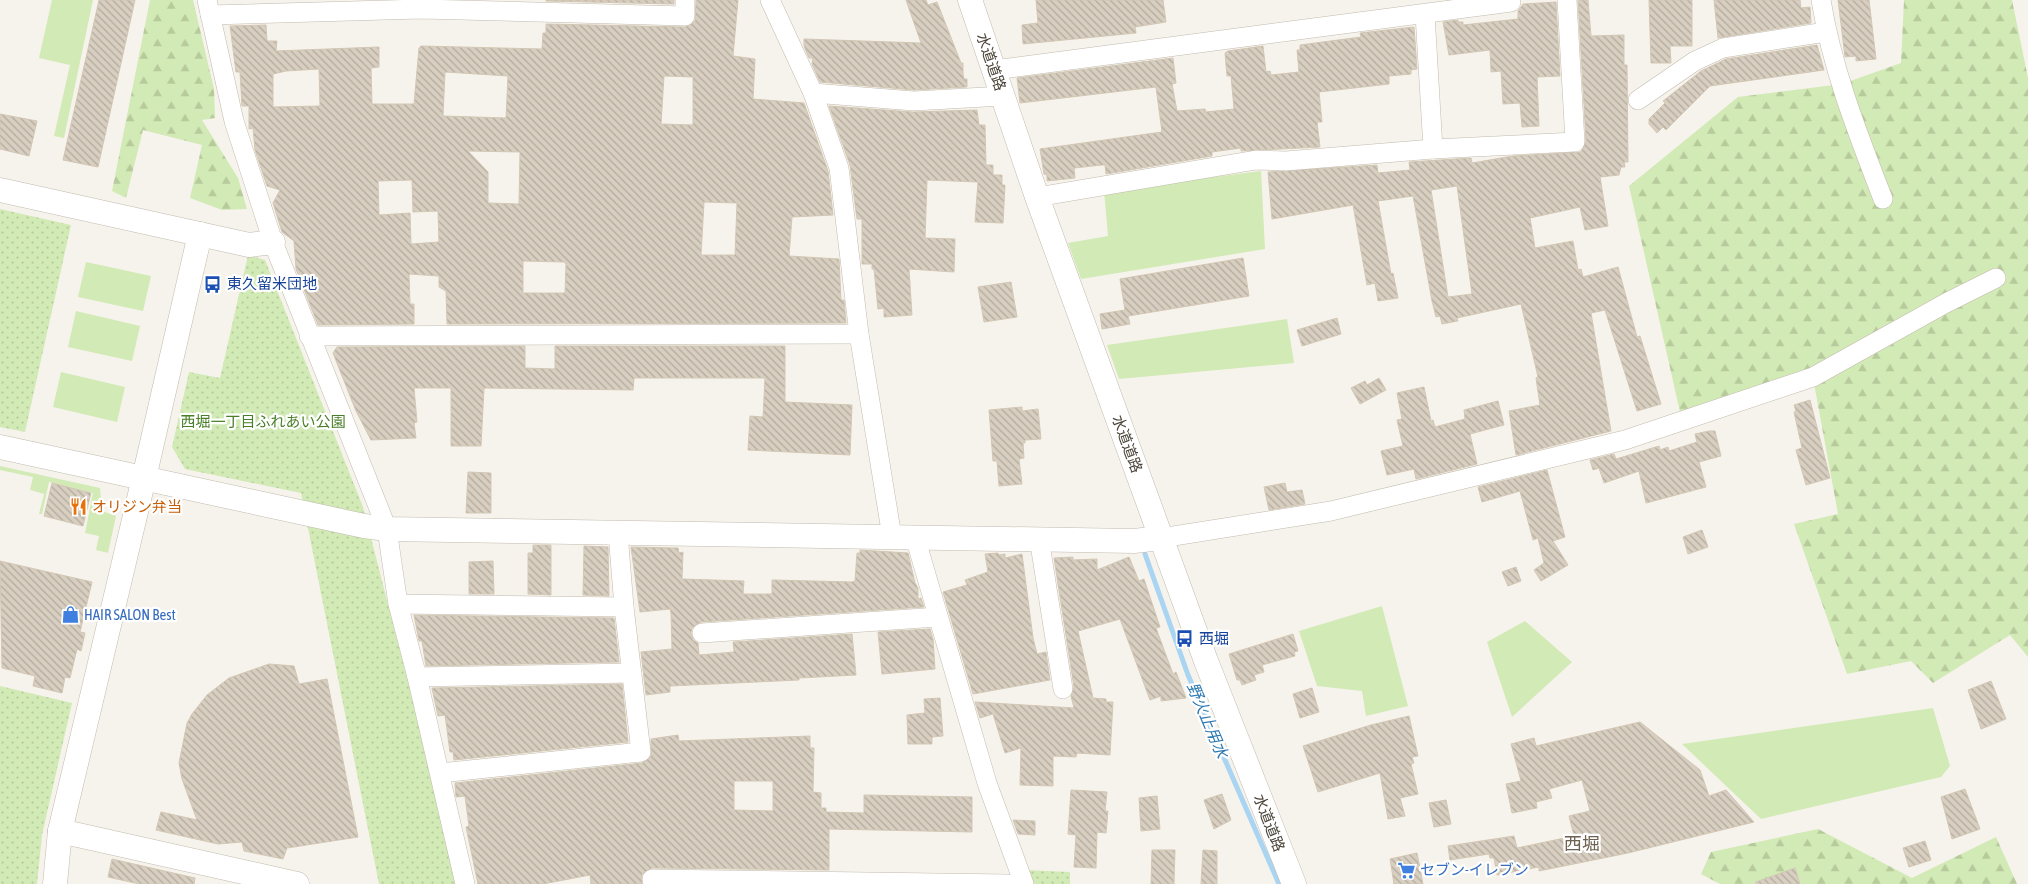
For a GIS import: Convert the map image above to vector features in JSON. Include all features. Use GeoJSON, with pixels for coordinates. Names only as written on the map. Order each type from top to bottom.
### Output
{"type":"FeatureCollection","features":[{"type":"Feature","properties":{"kind":"street"},"geometry":{"type":"LineString","coordinates":[[465,884],[440,773],[398,604],[387,529],[273,242],[234,121],[209,8],[421,9],[685,16],[685,0]]}},
{"type":"Feature","properties":{"kind":"street"},"geometry":{"type":"LineString","coordinates":[[770,0],[813,93],[839,168],[859,334],[892,537]]}},
{"type":"Feature","properties":{"kind":"street","name":"水道道路"},"geometry":{"type":"LineString","coordinates":[[970,0],[1037,197],[1206,661],[1294,884]]}},
{"type":"Feature","properties":{"kind":"street"},"geometry":{"type":"LineString","coordinates":[[1037,197],[1256,160],[1286,161],[1433,149],[1575,142],[1567,0]]}},
{"type":"Feature","properties":{"kind":"street"},"geometry":{"type":"LineString","coordinates":[[1820,0],[1826,32],[1845,98],[1883,199]]}},
{"type":"Feature","properties":{"kind":"street"},"geometry":{"type":"LineString","coordinates":[[994,70],[1511,2]]}},
{"type":"Feature","properties":{"kind":"street"},"geometry":{"type":"LineString","coordinates":[[1425,14],[1433,149]]}},
{"type":"Feature","properties":{"kind":"street"},"geometry":{"type":"LineString","coordinates":[[1638,100],[1695,61],[1723,48],[1826,32]]}},
{"type":"Feature","properties":{"kind":"street"},"geometry":{"type":"LineString","coordinates":[[813,93],[914,101],[1003,96]]}},
{"type":"Feature","properties":{"kind":"street"},"geometry":{"type":"LineString","coordinates":[[0,190],[249,245],[273,242]]}},
{"type":"Feature","properties":{"kind":"street"},"geometry":{"type":"LineString","coordinates":[[55,884],[60,832],[200,234]]}},
{"type":"Feature","properties":{"kind":"street"},"geometry":{"type":"LineString","coordinates":[[0,447],[364,526],[387,529],[1134,541],[1331,511],[1625,440],[1813,378],[1946,303],[1996,278]]}},
{"type":"Feature","properties":{"kind":"street"},"geometry":{"type":"LineString","coordinates":[[309,336],[859,334]]}},
{"type":"Feature","properties":{"kind":"street"},"geometry":{"type":"LineString","coordinates":[[440,773],[641,752],[624,607],[618,534]]}},
{"type":"Feature","properties":{"kind":"street"},"geometry":{"type":"LineString","coordinates":[[915,537],[987,783],[1024,884]]}},
{"type":"Feature","properties":{"kind":"street"},"geometry":{"type":"LineString","coordinates":[[1039,538],[1062,689]]}},
{"type":"Feature","properties":{"kind":"street"},"geometry":{"type":"LineString","coordinates":[[398,604],[624,607]]}},
{"type":"Feature","properties":{"kind":"street"},"geometry":{"type":"LineString","coordinates":[[702,633],[938,617]]}},
{"type":"Feature","properties":{"kind":"street"},"geometry":{"type":"LineString","coordinates":[[417,677],[632,673]]}},
{"type":"Feature","properties":{"kind":"street"},"geometry":{"type":"LineString","coordinates":[[60,832],[234,877],[298,884]]}},
{"type":"Feature","properties":{"kind":"street"},"geometry":{"type":"LineString","coordinates":[[653,884],[652,879],[1008,884]]}},
{"type":"Feature","properties":{"kind":"green space"},"geometry":{"type":"Polygon","coordinates":[[[52,0],[93,0],[64,138],[54,136],[70,65],[39,58],[52,0]]]}},
{"type":"Feature","properties":{"kind":"green space"},"geometry":{"type":"Polygon","coordinates":[[[150,0],[193,0],[214,89],[215,118],[202,120],[238,178],[247,209],[222,210],[190,198],[202,145],[143,130],[126,198],[112,191],[150,0]]]}},
{"type":"Feature","properties":{"kind":"green space"},"geometry":{"type":"Polygon","coordinates":[[[1904,0],[2012,0],[2028,78],[2028,657],[2010,635],[1933,683],[1911,661],[1847,674],[1794,524],[1838,514],[1813,378],[1682,421],[1629,186],[1738,97],[1842,84],[1901,63],[1904,0]]]}},
{"type":"Feature","properties":{"kind":"green space"},"geometry":{"type":"Polygon","coordinates":[[[1261,171],[1265,249],[1081,279],[1068,243],[1108,236],[1104,191],[1261,171]]]}},
{"type":"Feature","properties":{"kind":"green space"},"geometry":{"type":"Polygon","coordinates":[[[0,209],[71,225],[25,432],[0,427],[0,209]]]}},
{"type":"Feature","properties":{"kind":"green space","name":"西堀一丁目ふれあい公園"},"geometry":{"type":"Polygon","coordinates":[[[248,255],[265,260],[363,507],[460,884],[379,884],[301,493],[185,469],[172,447],[189,372],[220,378],[248,255]]]}},
{"type":"Feature","properties":{"kind":"green space"},"geometry":{"type":"Polygon","coordinates":[[[86,262],[151,276],[143,311],[78,297],[86,262]]]}},
{"type":"Feature","properties":{"kind":"green space"},"geometry":{"type":"Polygon","coordinates":[[[76,311],[140,326],[132,361],[68,347],[76,311]]]}},
{"type":"Feature","properties":{"kind":"green space"},"geometry":{"type":"Polygon","coordinates":[[[1287,319],[1294,363],[1119,379],[1107,345],[1287,319]]]}},
{"type":"Feature","properties":{"kind":"green space"},"geometry":{"type":"Polygon","coordinates":[[[61,372],[125,387],[117,422],[53,407],[61,372]]]}},
{"type":"Feature","properties":{"kind":"green space"},"geometry":{"type":"Polygon","coordinates":[[[0,466],[100,488],[102,511],[116,516],[108,553],[96,550],[99,536],[85,533],[93,493],[49,482],[42,514],[39,514],[44,494],[30,490],[33,477],[0,470],[0,466]]]}},
{"type":"Feature","properties":{"kind":"green space"},"geometry":{"type":"Polygon","coordinates":[[[1382,606],[1408,706],[1366,716],[1362,691],[1317,686],[1299,631],[1382,606]]]}},
{"type":"Feature","properties":{"kind":"green space"},"geometry":{"type":"Polygon","coordinates":[[[1525,621],[1572,662],[1512,717],[1487,642],[1525,621]]]}},
{"type":"Feature","properties":{"kind":"green space"},"geometry":{"type":"Polygon","coordinates":[[[0,686],[72,703],[42,835],[37,884],[0,884],[0,686]]]}},
{"type":"Feature","properties":{"kind":"green space"},"geometry":{"type":"Polygon","coordinates":[[[1933,708],[1950,766],[1941,777],[1761,819],[1682,744],[1933,708]]]}},
{"type":"Feature","properties":{"kind":"green space"},"geometry":{"type":"Polygon","coordinates":[[[1818,829],[1912,878],[1996,837],[2017,884],[1720,884],[1701,874],[1711,852],[1818,829]]]}},
{"type":"Feature","properties":{"kind":"green space"},"geometry":{"type":"Polygon","coordinates":[[[1024,870],[1070,872],[1070,884],[1029,884],[1024,870]]]}},
{"type":"Feature","properties":{"kind":"building"},"geometry":{"type":"Polygon","coordinates":[[[99,0],[135,0],[98,167],[63,160],[99,0]]]}},
{"type":"Feature","properties":{"kind":"building"},"geometry":{"type":"Polygon","coordinates":[[[674,0],[674,4],[546,1],[674,0]]]}},
{"type":"Feature","properties":{"kind":"building"},"geometry":{"type":"Polygon","coordinates":[[[696,0],[738,0],[733,56],[755,59],[753,99],[804,103],[828,171],[833,215],[792,217],[789,256],[839,259],[841,300],[844,300],[846,323],[447,324],[446,291],[439,287],[439,276],[409,274],[410,304],[414,304],[414,324],[318,325],[296,269],[294,241],[282,232],[273,203],[280,190],[267,186],[255,150],[253,128],[249,129],[249,106],[242,106],[240,72],[236,72],[230,26],[266,25],[267,41],[277,41],[276,51],[379,47],[379,67],[371,68],[372,104],[414,104],[419,48],[421,46],[542,49],[543,33],[546,33],[546,24],[685,27],[695,21],[696,0]],[[319,69],[286,71],[273,74],[273,107],[320,106],[319,69]],[[445,72],[443,116],[506,118],[508,76],[445,72]],[[664,76],[661,124],[693,125],[693,77],[664,76]],[[468,151],[488,172],[488,203],[519,204],[520,152],[468,151]],[[412,180],[378,181],[379,215],[410,213],[411,244],[439,242],[438,211],[413,212],[412,180]],[[704,202],[701,255],[735,255],[737,203],[704,202]],[[523,261],[523,293],[565,293],[566,264],[564,262],[523,261]]]}},
{"type":"Feature","properties":{"kind":"building"},"geometry":{"type":"Polygon","coordinates":[[[906,0],[926,0],[928,5],[937,2],[961,63],[963,63],[963,74],[964,79],[967,79],[967,87],[914,90],[820,82],[812,64],[813,58],[809,58],[804,46],[804,39],[921,43],[906,0]]]}},
{"type":"Feature","properties":{"kind":"building"},"geometry":{"type":"Polygon","coordinates":[[[1036,0],[1163,0],[1166,22],[1135,27],[1136,33],[1023,44],[1022,25],[1038,23],[1036,0]]]}},
{"type":"Feature","properties":{"kind":"building"},"geometry":{"type":"Polygon","coordinates":[[[1578,0],[1588,0],[1591,36],[1624,35],[1624,65],[1627,65],[1628,162],[1624,162],[1625,167],[1621,167],[1619,175],[1600,177],[1608,226],[1585,230],[1580,207],[1530,218],[1535,248],[1573,241],[1578,270],[1581,269],[1583,277],[1618,267],[1637,337],[1640,336],[1661,404],[1637,411],[1605,310],[1591,313],[1611,431],[1516,455],[1509,411],[1540,405],[1536,378],[1538,377],[1521,304],[1457,318],[1458,321],[1442,324],[1440,316],[1436,317],[1432,301],[1413,196],[1378,201],[1391,274],[1393,273],[1398,298],[1378,301],[1375,283],[1367,285],[1353,205],[1272,219],[1268,172],[1377,165],[1378,173],[1410,170],[1409,162],[1471,158],[1472,163],[1513,156],[1581,152],[1586,141],[1578,0]],[[1457,186],[1431,190],[1448,297],[1472,294],[1457,186]]]}},
{"type":"Feature","properties":{"kind":"building"},"geometry":{"type":"Polygon","coordinates":[[[1649,0],[1692,0],[1692,46],[1670,46],[1671,63],[1651,63],[1649,0]]]}},
{"type":"Feature","properties":{"kind":"building"},"geometry":{"type":"Polygon","coordinates":[[[1714,0],[1800,0],[1801,8],[1810,7],[1811,23],[1718,38],[1714,0]]]}},
{"type":"Feature","properties":{"kind":"building"},"geometry":{"type":"Polygon","coordinates":[[[1838,0],[1869,0],[1876,59],[1856,61],[1856,56],[1845,57],[1838,0]]]}},
{"type":"Feature","properties":{"kind":"building"},"geometry":{"type":"Polygon","coordinates":[[[1556,2],[1560,76],[1537,77],[1539,126],[1522,127],[1520,103],[1503,104],[1501,71],[1491,72],[1490,50],[1449,55],[1443,22],[1458,20],[1458,22],[1463,22],[1463,25],[1518,19],[1518,11],[1523,4],[1556,2]]]}},
{"type":"Feature","properties":{"kind":"building"},"geometry":{"type":"Polygon","coordinates":[[[1414,27],[1417,69],[1411,70],[1411,74],[1389,76],[1389,84],[1319,92],[1322,122],[1317,122],[1320,147],[1241,151],[1241,148],[1212,152],[1212,156],[1106,174],[1105,165],[1074,168],[1075,178],[1047,181],[1040,149],[1162,132],[1156,87],[1020,103],[1017,78],[1173,58],[1176,83],[1172,84],[1177,111],[1205,109],[1206,112],[1234,109],[1231,76],[1227,76],[1225,53],[1228,51],[1263,46],[1266,72],[1270,71],[1271,75],[1299,72],[1297,50],[1300,50],[1300,45],[1361,37],[1360,33],[1414,27]]]}},
{"type":"Feature","properties":{"kind":"building"},"geometry":{"type":"Polygon","coordinates":[[[1817,45],[1824,70],[1710,86],[1666,130],[1663,127],[1657,133],[1649,124],[1649,119],[1665,103],[1663,101],[1701,71],[1726,59],[1817,45]]]}},
{"type":"Feature","properties":{"kind":"building"},"geometry":{"type":"Polygon","coordinates":[[[829,106],[913,112],[977,110],[979,125],[985,125],[986,165],[993,165],[993,175],[1002,175],[1002,185],[1005,185],[1003,223],[975,222],[978,182],[927,180],[925,238],[955,239],[954,272],[909,269],[912,315],[884,317],[884,308],[878,309],[874,269],[872,269],[872,264],[862,264],[862,219],[857,219],[850,165],[829,106]]]}},
{"type":"Feature","properties":{"kind":"building"},"geometry":{"type":"Polygon","coordinates":[[[0,114],[37,121],[29,156],[0,149],[0,114]]]}},
{"type":"Feature","properties":{"kind":"building"},"geometry":{"type":"Polygon","coordinates":[[[1243,258],[1249,296],[1128,316],[1130,324],[1102,329],[1100,314],[1125,310],[1120,279],[1243,258]]]}},
{"type":"Feature","properties":{"kind":"building"},"geometry":{"type":"Polygon","coordinates":[[[1011,282],[1017,317],[984,322],[978,287],[1011,282]]]}},
{"type":"Feature","properties":{"kind":"building"},"geometry":{"type":"Polygon","coordinates":[[[1337,318],[1341,334],[1302,346],[1297,330],[1337,318]]]}},
{"type":"Feature","properties":{"kind":"building"},"geometry":{"type":"Polygon","coordinates":[[[525,346],[525,368],[555,369],[555,346],[785,346],[785,402],[852,405],[850,455],[748,450],[750,416],[763,417],[765,378],[634,378],[633,390],[484,388],[481,446],[451,446],[451,388],[414,388],[417,422],[414,423],[416,438],[371,440],[356,411],[333,353],[337,347],[525,346]]]}},
{"type":"Feature","properties":{"kind":"building"},"geometry":{"type":"Polygon","coordinates":[[[1379,378],[1386,390],[1360,404],[1351,388],[1365,381],[1367,385],[1379,378]]]}},
{"type":"Feature","properties":{"kind":"building"},"geometry":{"type":"Polygon","coordinates":[[[1424,387],[1431,421],[1433,420],[1435,427],[1465,419],[1464,410],[1498,401],[1504,425],[1470,434],[1477,464],[1416,479],[1414,469],[1387,475],[1381,451],[1403,446],[1397,420],[1402,419],[1397,393],[1424,387]]]}},
{"type":"Feature","properties":{"kind":"building"},"geometry":{"type":"Polygon","coordinates":[[[1810,400],[1830,478],[1806,485],[1796,450],[1802,448],[1794,405],[1810,400]]]}},
{"type":"Feature","properties":{"kind":"building"},"geometry":{"type":"Polygon","coordinates":[[[1022,407],[1022,411],[1038,409],[1041,439],[1025,440],[1025,443],[1023,443],[1024,458],[1019,459],[1022,484],[999,486],[997,461],[993,461],[989,410],[1022,407]]]}},
{"type":"Feature","properties":{"kind":"building"},"geometry":{"type":"Polygon","coordinates":[[[1715,431],[1721,456],[1699,462],[1706,487],[1646,503],[1639,471],[1604,483],[1599,468],[1593,470],[1590,460],[1614,454],[1616,459],[1659,446],[1660,450],[1668,447],[1669,451],[1697,442],[1695,434],[1715,431]]]}},
{"type":"Feature","properties":{"kind":"building"},"geometry":{"type":"Polygon","coordinates":[[[1547,470],[1565,537],[1553,541],[1568,565],[1541,581],[1534,570],[1544,563],[1538,538],[1533,540],[1520,491],[1482,502],[1478,487],[1547,470]]]}},
{"type":"Feature","properties":{"kind":"building"},"geometry":{"type":"Polygon","coordinates":[[[468,472],[491,473],[491,513],[466,513],[468,472]]]}},
{"type":"Feature","properties":{"kind":"building"},"geometry":{"type":"Polygon","coordinates":[[[52,483],[91,493],[83,526],[44,516],[52,483]]]}},
{"type":"Feature","properties":{"kind":"building"},"geometry":{"type":"Polygon","coordinates":[[[1285,483],[1287,492],[1302,490],[1305,504],[1269,510],[1264,487],[1285,483]]]}},
{"type":"Feature","properties":{"kind":"building"},"geometry":{"type":"Polygon","coordinates":[[[1702,530],[1708,547],[1688,554],[1683,537],[1702,530]]]}},
{"type":"Feature","properties":{"kind":"building"},"geometry":{"type":"Polygon","coordinates":[[[533,545],[551,545],[551,595],[528,594],[528,553],[533,553],[533,545]]]}},
{"type":"Feature","properties":{"kind":"building"},"geometry":{"type":"Polygon","coordinates":[[[584,546],[608,547],[609,596],[583,595],[584,546]]]}},
{"type":"Feature","properties":{"kind":"building"},"geometry":{"type":"Polygon","coordinates":[[[631,547],[678,548],[679,553],[683,552],[682,579],[744,581],[743,594],[772,594],[772,580],[852,582],[855,581],[857,553],[860,553],[860,550],[908,553],[915,583],[918,588],[918,599],[921,598],[924,607],[701,622],[692,628],[691,633],[693,640],[698,643],[699,655],[734,652],[733,642],[852,634],[856,675],[799,678],[799,680],[670,686],[670,692],[646,695],[641,652],[672,649],[671,613],[670,609],[640,612],[631,547]]]}},
{"type":"Feature","properties":{"kind":"building"},"geometry":{"type":"Polygon","coordinates":[[[998,553],[999,555],[1005,554],[1005,558],[1022,554],[1033,638],[1037,654],[1046,652],[1050,680],[973,694],[943,592],[967,585],[965,580],[988,572],[985,554],[998,553]]]}},
{"type":"Feature","properties":{"kind":"building"},"geometry":{"type":"Polygon","coordinates":[[[1073,557],[1073,560],[1097,559],[1097,570],[1129,557],[1139,581],[1144,579],[1160,627],[1156,628],[1173,674],[1176,672],[1186,698],[1161,701],[1161,696],[1150,700],[1120,619],[1078,631],[1093,698],[1106,699],[1106,702],[1113,702],[1110,755],[1077,753],[1076,757],[1053,756],[1053,786],[1020,785],[1021,748],[1005,753],[993,714],[980,718],[975,702],[1074,708],[1071,696],[1074,687],[1054,558],[1073,557]]]}},
{"type":"Feature","properties":{"kind":"building"},"geometry":{"type":"Polygon","coordinates":[[[0,561],[92,582],[80,632],[85,633],[81,651],[77,649],[70,678],[65,677],[62,693],[33,686],[35,676],[2,668],[0,561]]]}},
{"type":"Feature","properties":{"kind":"building"},"geometry":{"type":"Polygon","coordinates":[[[493,561],[494,594],[469,594],[469,562],[493,561]]]}},
{"type":"Feature","properties":{"kind":"building"},"geometry":{"type":"Polygon","coordinates":[[[1516,567],[1521,581],[1508,586],[1502,572],[1516,567]]]}},
{"type":"Feature","properties":{"kind":"building"},"geometry":{"type":"Polygon","coordinates":[[[414,615],[614,618],[619,662],[426,666],[422,641],[419,641],[414,615]]]}},
{"type":"Feature","properties":{"kind":"building"},"geometry":{"type":"Polygon","coordinates":[[[930,629],[933,639],[935,669],[882,674],[878,632],[930,629]]]}},
{"type":"Feature","properties":{"kind":"building"},"geometry":{"type":"Polygon","coordinates":[[[1293,634],[1298,651],[1294,652],[1295,656],[1262,665],[1264,672],[1254,675],[1256,680],[1242,685],[1240,680],[1237,680],[1229,654],[1293,634]]]}},
{"type":"Feature","properties":{"kind":"building"},"geometry":{"type":"Polygon","coordinates":[[[269,664],[294,666],[299,684],[327,679],[358,837],[287,848],[283,859],[244,851],[242,842],[218,844],[156,830],[161,812],[197,820],[182,779],[179,763],[187,723],[192,714],[207,695],[229,678],[269,664]]]}},
{"type":"Feature","properties":{"kind":"building"},"geometry":{"type":"Polygon","coordinates":[[[1991,681],[2006,719],[1981,729],[1968,690],[1991,681]]]}},
{"type":"Feature","properties":{"kind":"building"},"geometry":{"type":"Polygon","coordinates":[[[622,684],[628,742],[454,760],[453,752],[450,752],[445,715],[438,716],[432,688],[622,684]]]}},
{"type":"Feature","properties":{"kind":"building"},"geometry":{"type":"Polygon","coordinates":[[[1312,688],[1319,712],[1300,718],[1293,694],[1312,688]]]}},
{"type":"Feature","properties":{"kind":"building"},"geometry":{"type":"Polygon","coordinates":[[[940,698],[943,736],[932,737],[932,744],[908,744],[907,715],[925,713],[924,699],[940,698]]]}},
{"type":"Feature","properties":{"kind":"building"},"geometry":{"type":"Polygon","coordinates":[[[1409,716],[1418,756],[1412,757],[1414,763],[1411,764],[1418,794],[1400,798],[1405,816],[1388,819],[1380,773],[1318,792],[1303,746],[1371,725],[1409,716]]]}},
{"type":"Feature","properties":{"kind":"building"},"geometry":{"type":"Polygon","coordinates":[[[1640,722],[1700,770],[1709,796],[1726,790],[1754,822],[1628,853],[1539,871],[1539,867],[1497,875],[1494,858],[1490,858],[1489,854],[1450,860],[1448,846],[1514,836],[1517,848],[1574,836],[1569,816],[1590,811],[1582,780],[1549,789],[1552,798],[1536,802],[1537,808],[1512,813],[1506,784],[1521,781],[1511,744],[1534,738],[1536,746],[1640,722]]]}},
{"type":"Feature","properties":{"kind":"building"},"geometry":{"type":"Polygon","coordinates":[[[678,735],[679,741],[810,736],[810,748],[814,748],[813,792],[821,793],[821,808],[826,808],[826,812],[864,813],[864,795],[972,797],[972,832],[829,829],[829,870],[652,868],[642,874],[642,884],[591,884],[590,875],[543,884],[478,884],[466,827],[469,826],[465,796],[456,797],[455,783],[642,763],[651,756],[651,739],[678,735]],[[734,781],[734,810],[773,811],[773,781],[734,781]]]}},
{"type":"Feature","properties":{"kind":"building"},"geometry":{"type":"Polygon","coordinates":[[[1965,789],[1980,829],[1952,839],[1941,797],[1965,789]]]}},
{"type":"Feature","properties":{"kind":"building"},"geometry":{"type":"Polygon","coordinates":[[[1071,790],[1107,792],[1105,811],[1108,811],[1106,833],[1097,832],[1096,868],[1074,867],[1076,835],[1068,834],[1071,790]]]}},
{"type":"Feature","properties":{"kind":"building"},"geometry":{"type":"Polygon","coordinates":[[[1222,794],[1231,820],[1214,829],[1204,800],[1222,794]]]}},
{"type":"Feature","properties":{"kind":"building"},"geometry":{"type":"Polygon","coordinates":[[[1157,796],[1160,829],[1141,831],[1139,798],[1157,796]]]}},
{"type":"Feature","properties":{"kind":"building"},"geometry":{"type":"Polygon","coordinates":[[[1446,800],[1451,824],[1434,827],[1429,803],[1446,800]]]}},
{"type":"Feature","properties":{"kind":"building"},"geometry":{"type":"Polygon","coordinates":[[[1013,820],[1035,821],[1035,835],[1018,834],[1013,820]]]}},
{"type":"Feature","properties":{"kind":"building"},"geometry":{"type":"Polygon","coordinates":[[[1925,841],[1931,860],[1909,867],[1903,848],[1925,841]]]}},
{"type":"Feature","properties":{"kind":"building"},"geometry":{"type":"Polygon","coordinates":[[[1152,850],[1175,850],[1174,884],[1151,884],[1152,850]]]}},
{"type":"Feature","properties":{"kind":"building"},"geometry":{"type":"Polygon","coordinates":[[[1203,850],[1217,851],[1217,884],[1201,884],[1203,850]]]}},
{"type":"Feature","properties":{"kind":"building","name":"セブン-イレブン"},"geometry":{"type":"Polygon","coordinates":[[[1417,853],[1423,884],[1394,884],[1390,859],[1417,853]]]}},
{"type":"Feature","properties":{"kind":"building"},"geometry":{"type":"Polygon","coordinates":[[[112,859],[195,878],[194,884],[139,884],[108,877],[112,859]]]}},
{"type":"Feature","properties":{"kind":"building"},"geometry":{"type":"Polygon","coordinates":[[[1795,868],[1800,884],[1756,884],[1756,882],[1795,868]]]}},
{"type":"Feature","properties":{"kind":"waterway","name":"野火止用水"},"geometry":{"type":"LineString","coordinates":[[1145,554],[1188,675],[1279,884]]}},
{"type":"Feature","properties":{"kind":"place","name":"東久留米団地"},"geometry":{"type":"Point","coordinates":[213,284]}},
{"type":"Feature","properties":{"kind":"place","name":"オリジン弁当"},"geometry":{"type":"Point","coordinates":[78,507]}},
{"type":"Feature","properties":{"kind":"place","name":"HAIR SALON Best"},"geometry":{"type":"Point","coordinates":[70,615]}},
{"type":"Feature","properties":{"kind":"place","name":"西堀"},"geometry":{"type":"Point","coordinates":[1185,639]}},
{"type":"Feature","properties":{"kind":"place","name":"セブン-イレブン"},"geometry":{"type":"Point","coordinates":[1406,870]}},
{"type":"Feature","properties":{"kind":"district","name":"西堀"},"geometry":{"type":"Point","coordinates":[1582,844]}}]}
